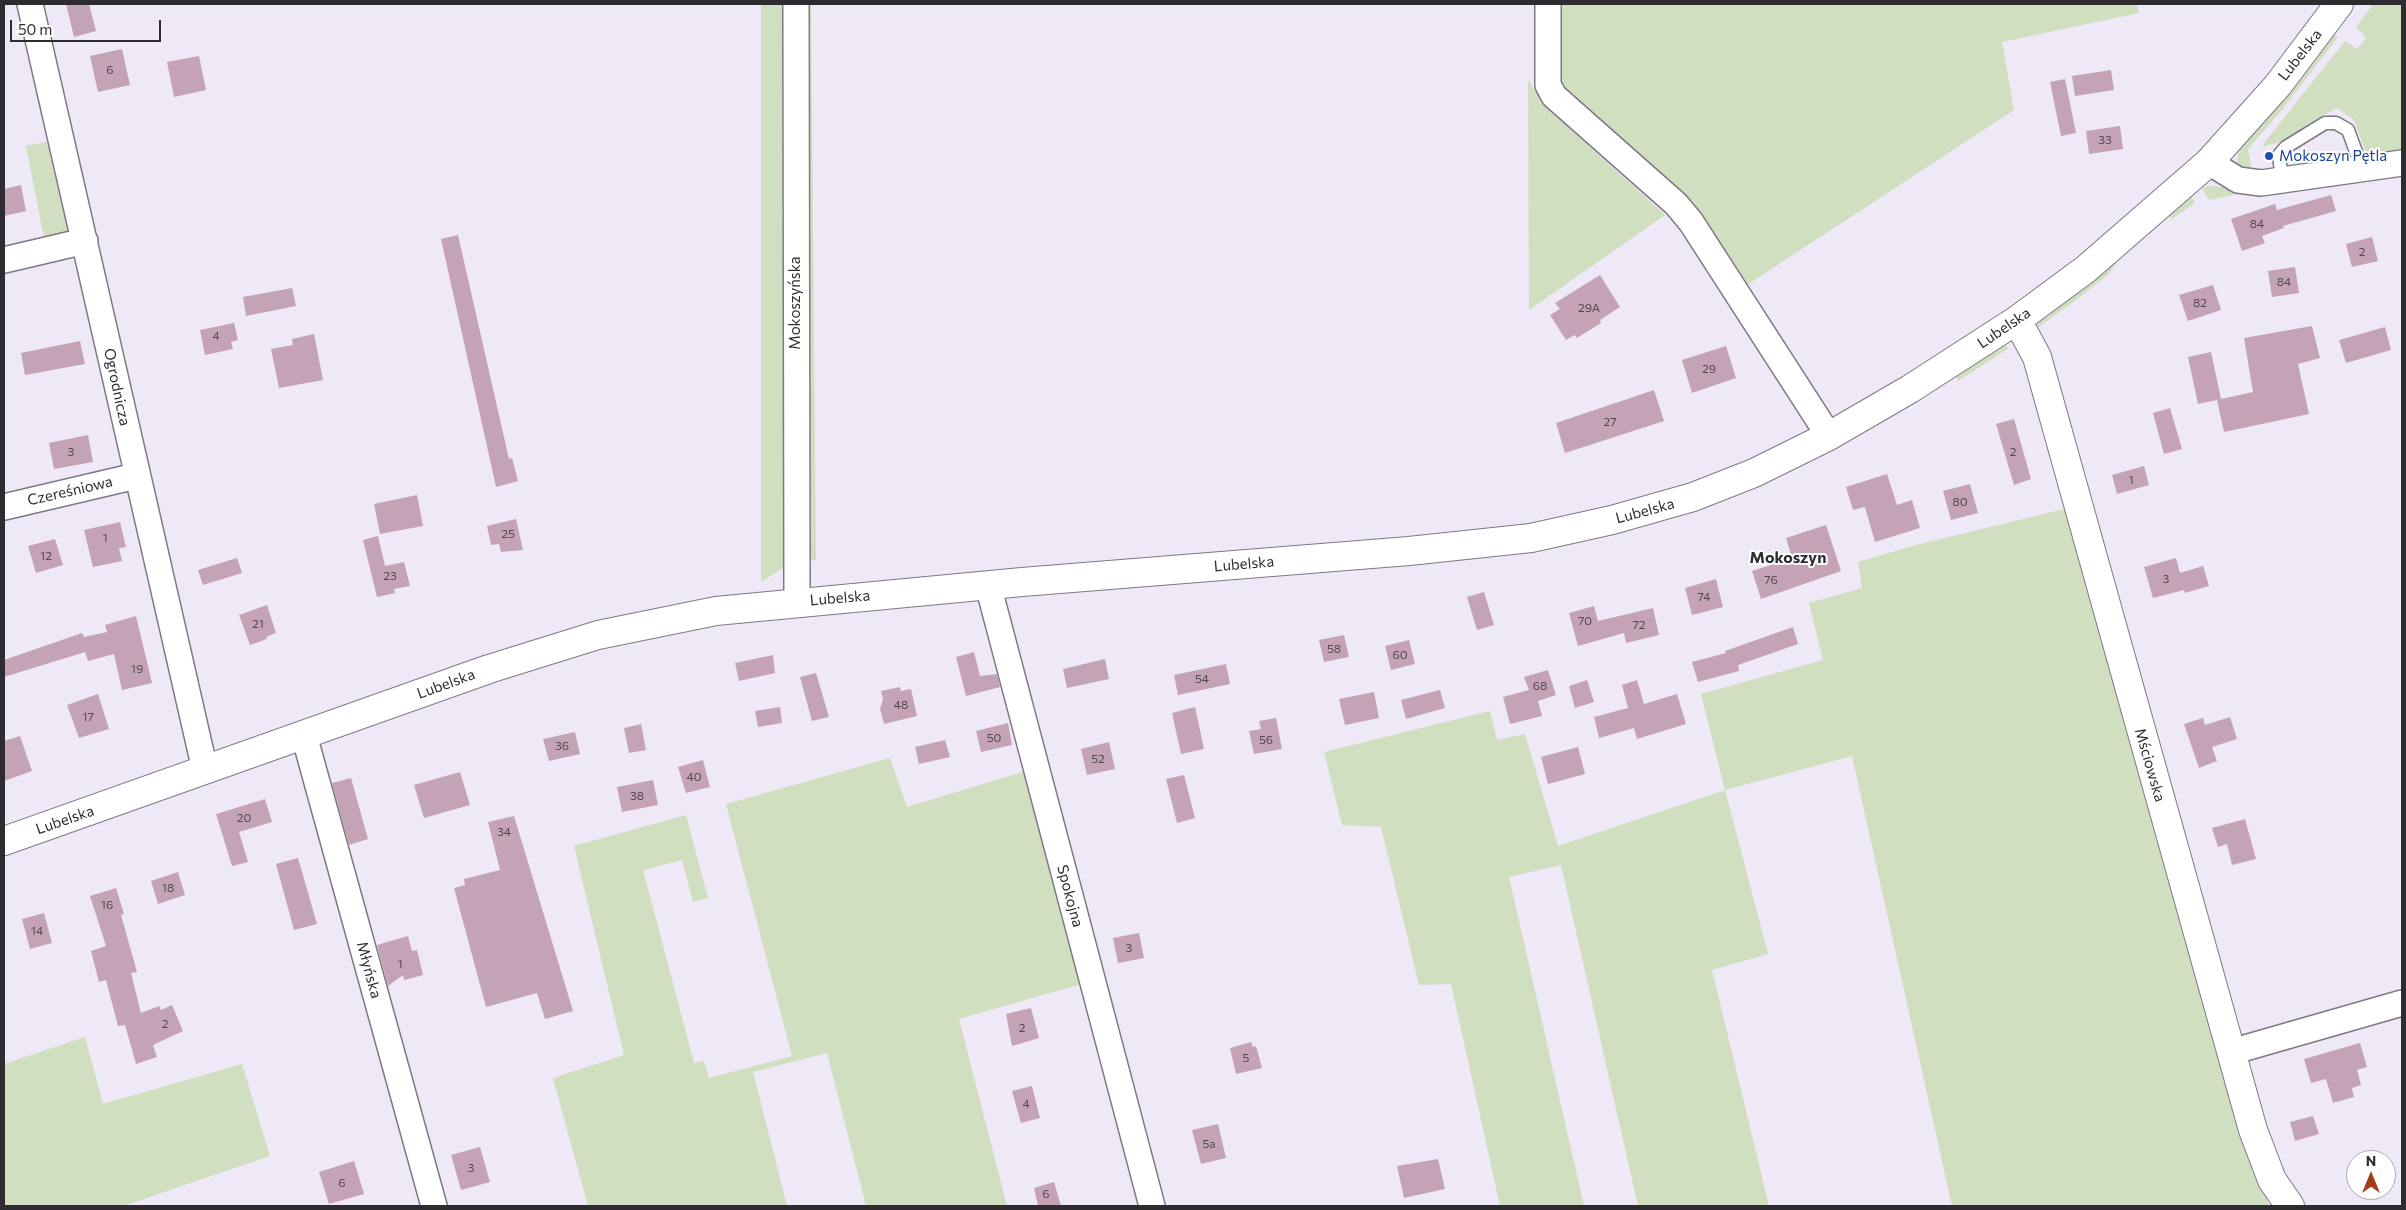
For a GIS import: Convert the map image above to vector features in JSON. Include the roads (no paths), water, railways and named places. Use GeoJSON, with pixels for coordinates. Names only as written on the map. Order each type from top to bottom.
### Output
{"type":"FeatureCollection","features":[{"type":"Feature","properties":{"kind":"main road","name":"Lubelska"},"geometry":{"type":"LineString","coordinates":[[4,841],[489,669],[598,635],[716,611],[797,602],[1408,551],[1531,538],[1612,520],[1693,497],[1754,473],[1829,436],[1910,389],[2018,320],[2086,269],[2209,162],[2278,85],[2339,4]]}},
{"type":"Feature","properties":{"kind":"main road","name":"Mściowska"},"geometry":{"type":"LineString","coordinates":[[2018,320],[2036,357],[2262,1159],[2272,1180],[2289,1206]]}},
{"type":"Feature","properties":{"kind":"street","name":"Ogrodnicza"},"geometry":{"type":"LineString","coordinates":[[30,4],[85,241],[136,476],[205,770]]}},
{"type":"Feature","properties":{"kind":"street","name":"Mokoszyńska"},"geometry":{"type":"LineString","coordinates":[[796,4],[795,572],[797,602]]}},
{"type":"Feature","properties":{"kind":"street"},"geometry":{"type":"LineString","coordinates":[[1548,4],[1548,85],[1554,96],[1676,204],[1691,222],[1829,436]]}},
{"type":"Feature","properties":{"kind":"street"},"geometry":{"type":"LineString","coordinates":[[2209,162],[2229,176],[2246,182],[2282,180],[2402,163]]}},
{"type":"Feature","properties":{"kind":"street"},"geometry":{"type":"LineString","coordinates":[[4,260],[85,241]]}},
{"type":"Feature","properties":{"kind":"street","name":"Czereśniowa"},"geometry":{"type":"LineString","coordinates":[[4,507],[136,476]]}},
{"type":"Feature","properties":{"kind":"street","name":"Spokojna"},"geometry":{"type":"LineString","coordinates":[[988,585],[1152,1206]]}},
{"type":"Feature","properties":{"kind":"street","name":"Młyńska"},"geometry":{"type":"LineString","coordinates":[[304,735],[434,1206]]}},
{"type":"Feature","properties":{"kind":"street"},"geometry":{"type":"LineString","coordinates":[[2231,1052],[2402,1004]]}},
{"type":"Feature","properties":{"kind":"lane"},"geometry":{"type":"LineString","coordinates":[[2282,180],[2279,155],[2286,147],[2325,124],[2336,124],[2348,130],[2362,168]]}},
{"type":"Feature","properties":{"kind":"place","name":"Mokoszyn Pętla"},"geometry":{"type":"Point","coordinates":[2269,156]}},
{"type":"Feature","properties":{"kind":"district","name":"Mokoszyn"},"geometry":{"type":"Point","coordinates":[1788,558]}}]}
